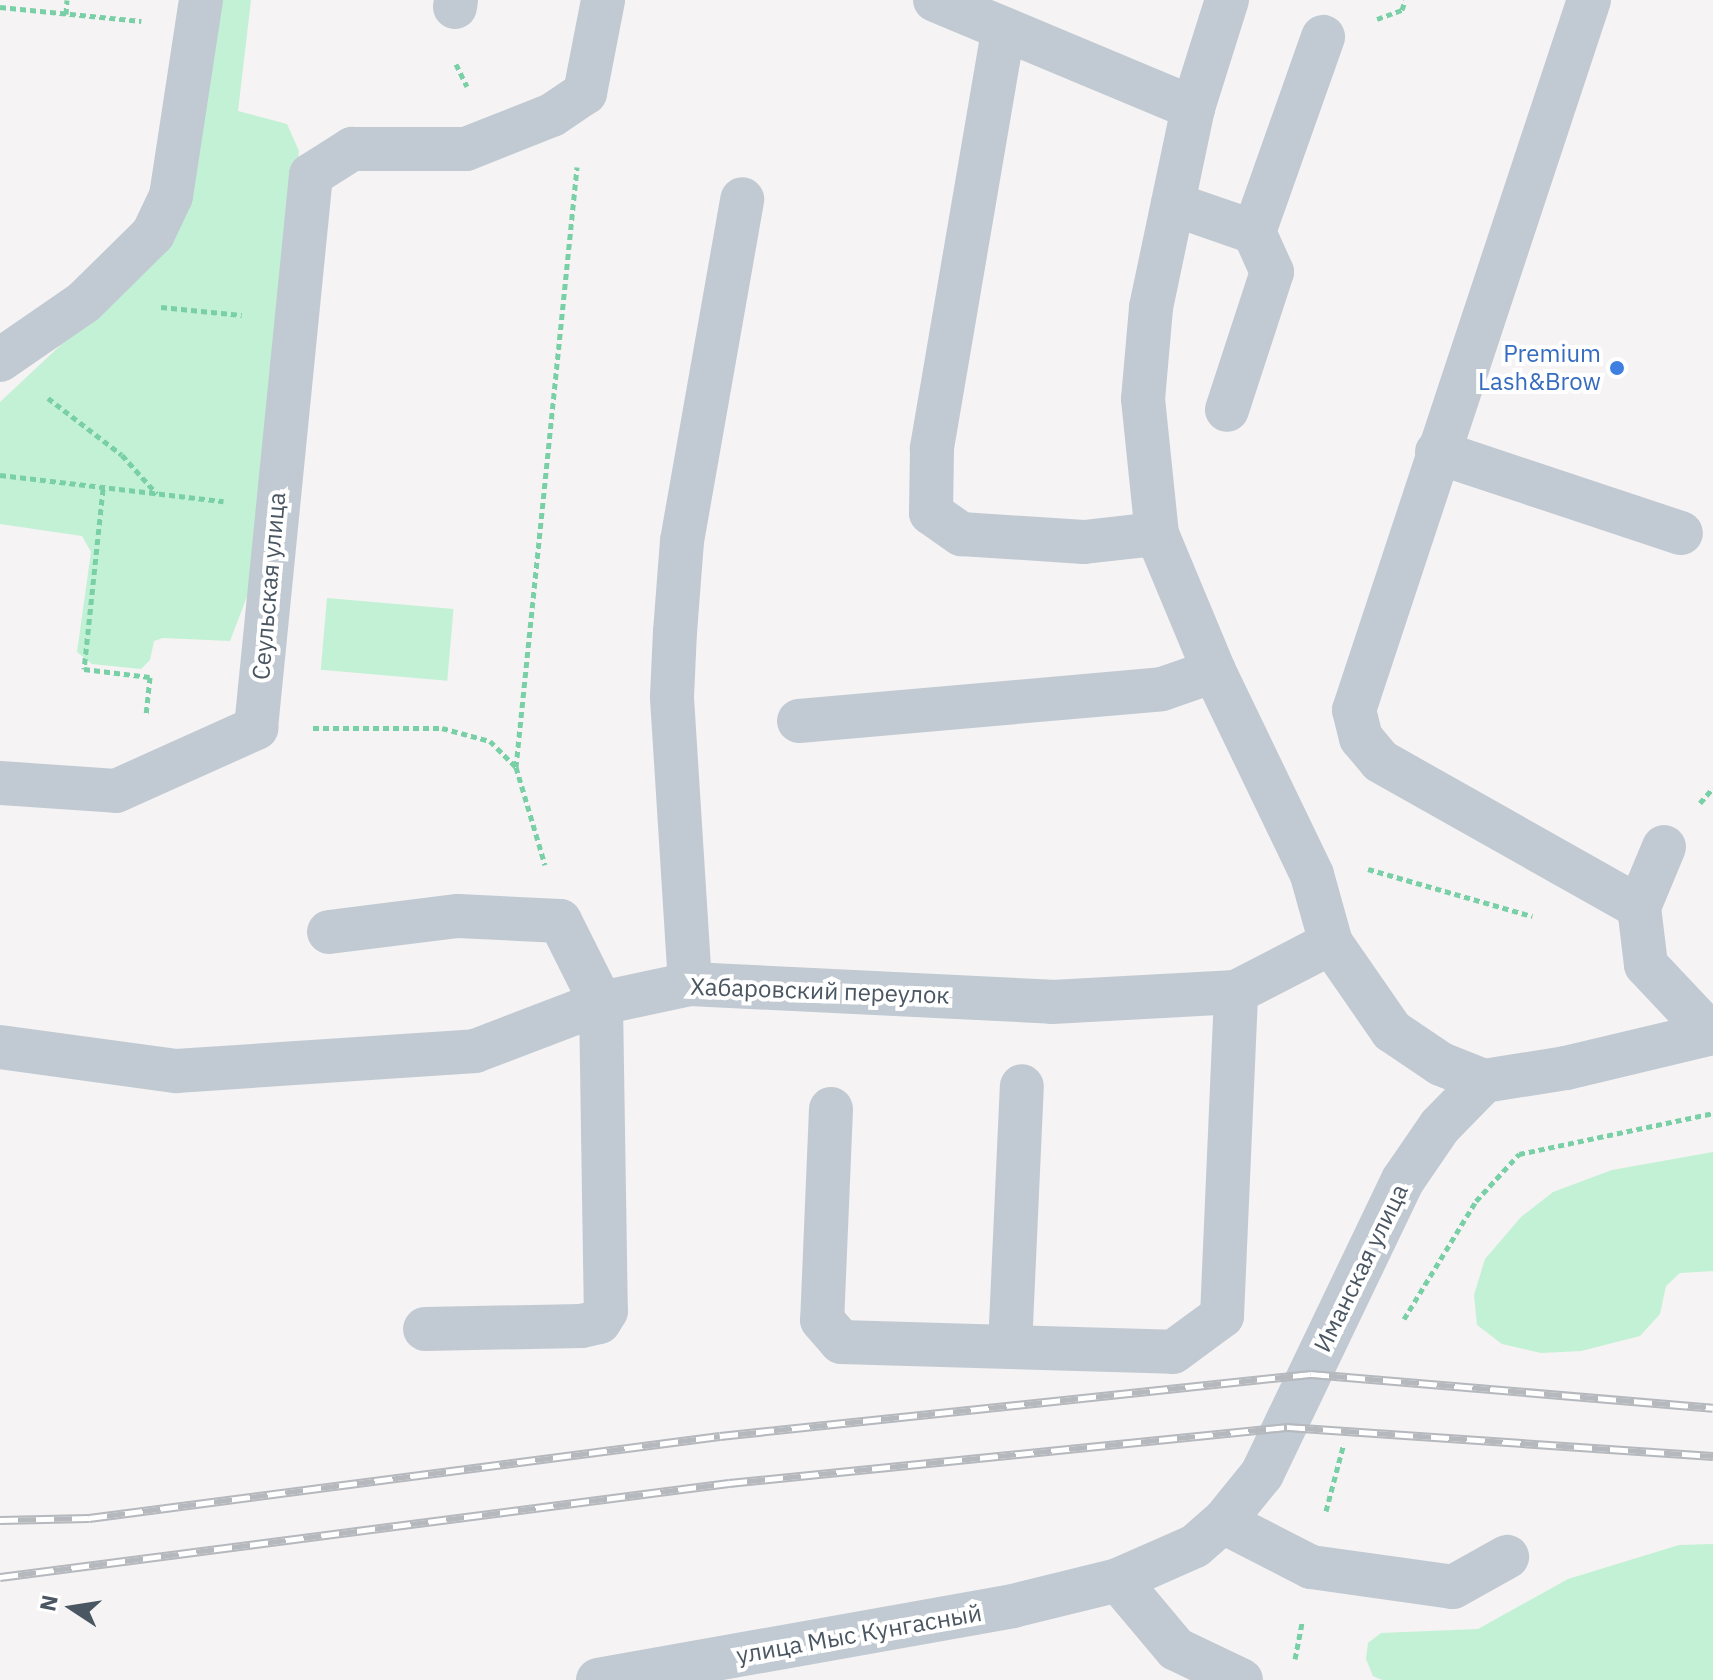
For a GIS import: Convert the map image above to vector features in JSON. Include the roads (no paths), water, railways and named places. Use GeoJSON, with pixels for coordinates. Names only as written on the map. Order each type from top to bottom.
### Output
{"type":"FeatureCollection","features":[{"type":"Feature","properties":{"kind":"street"},"geometry":{"type":"LineString","coordinates":[[0,360],[84,302],[153,234],[171,196],[201,0]]}},
{"type":"Feature","properties":{"kind":"street","name":"Сеульская улица"},"geometry":{"type":"LineString","coordinates":[[0,783],[116,791],[256,728],[311,175],[352,149],[466,149],[524,125],[585,93],[603,0]]}},
{"type":"Feature","properties":{"kind":"street"},"geometry":{"type":"LineString","coordinates":[[935,0],[1003,32],[1193,108]]}},
{"type":"Feature","properties":{"kind":"street"},"geometry":{"type":"LineString","coordinates":[[1227,0],[1193,108],[1151,308],[1143,399],[1157,534],[1214,671],[1312,875],[1331,943],[1392,1031],[1441,1064],[1484,1081],[1566,1068],[1712,1033]]}},
{"type":"Feature","properties":{"kind":"street"},"geometry":{"type":"LineString","coordinates":[[1589,0],[1354,710],[1361,738],[1380,761],[1625,899],[1646,965],[1712,1033]]}},
{"type":"Feature","properties":{"kind":"street"},"geometry":{"type":"LineString","coordinates":[[1003,32],[932,449],[931,513],[961,534],[1084,542],[1157,534]]}},
{"type":"Feature","properties":{"kind":"street"},"geometry":{"type":"LineString","coordinates":[[1227,410],[1272,272],[1254,232],[1323,37]]}},
{"type":"Feature","properties":{"kind":"street"},"geometry":{"type":"LineString","coordinates":[[690,984],[672,697],[675,632],[682,541],[742,199]]}},
{"type":"Feature","properties":{"kind":"street"},"geometry":{"type":"LineString","coordinates":[[1173,204],[1254,232]]}},
{"type":"Feature","properties":{"kind":"street"},"geometry":{"type":"LineString","coordinates":[[1437,452],[1681,533]]}},
{"type":"Feature","properties":{"kind":"street"},"geometry":{"type":"LineString","coordinates":[[799,721],[1162,689],[1214,671]]}},
{"type":"Feature","properties":{"kind":"street"},"geometry":{"type":"LineString","coordinates":[[1625,899],[1664,847]]}},
{"type":"Feature","properties":{"kind":"street"},"geometry":{"type":"LineString","coordinates":[[329,932],[458,916],[560,921],[601,1003],[606,1311],[599,1322],[581,1326],[425,1329]]}},
{"type":"Feature","properties":{"kind":"street","name":"Хабаровский переулок"},"geometry":{"type":"LineString","coordinates":[[0,1047],[176,1071],[475,1051],[601,1003],[690,984],[1052,1002],[1236,992],[1331,943]]}},
{"type":"Feature","properties":{"kind":"street"},"geometry":{"type":"LineString","coordinates":[[831,1109],[822,1320],[841,1342],[1173,1352],[1222,1316],[1236,992]]}},
{"type":"Feature","properties":{"kind":"street","name":"Иманская улица"},"geometry":{"type":"LineString","coordinates":[[1118,1580],[1195,1546],[1223,1522],[1262,1474],[1287,1427],[1364,1252],[1403,1180],[1440,1126],[1484,1081]]}},
{"type":"Feature","properties":{"kind":"street"},"geometry":{"type":"LineString","coordinates":[[1010,1347],[1022,1086]]}},
{"type":"Feature","properties":{"kind":"street"},"geometry":{"type":"LineString","coordinates":[[1223,1522],[1311,1567],[1453,1587],[1507,1557]]}},
{"type":"Feature","properties":{"kind":"street"},"geometry":{"type":"LineString","coordinates":[[1118,1580],[1176,1649],[1241,1680]]}},
{"type":"Feature","properties":{"kind":"street","name":"улица Мыс Кунгасный"},"geometry":{"type":"LineString","coordinates":[[598,1680],[944,1620],[1118,1580]]}},
{"type":"Feature","properties":{"kind":"railway"},"geometry":{"type":"LineString","coordinates":[[0,1520],[89,1518],[720,1436],[1311,1374],[1713,1408]]}},
{"type":"Feature","properties":{"kind":"railway"},"geometry":{"type":"LineString","coordinates":[[0,1577],[729,1483],[1287,1427],[1713,1456]]}},
{"type":"Feature","properties":{"kind":"place","name":"Premium Lash&Brow"},"geometry":{"type":"Point","coordinates":[1617,368]}}]}
